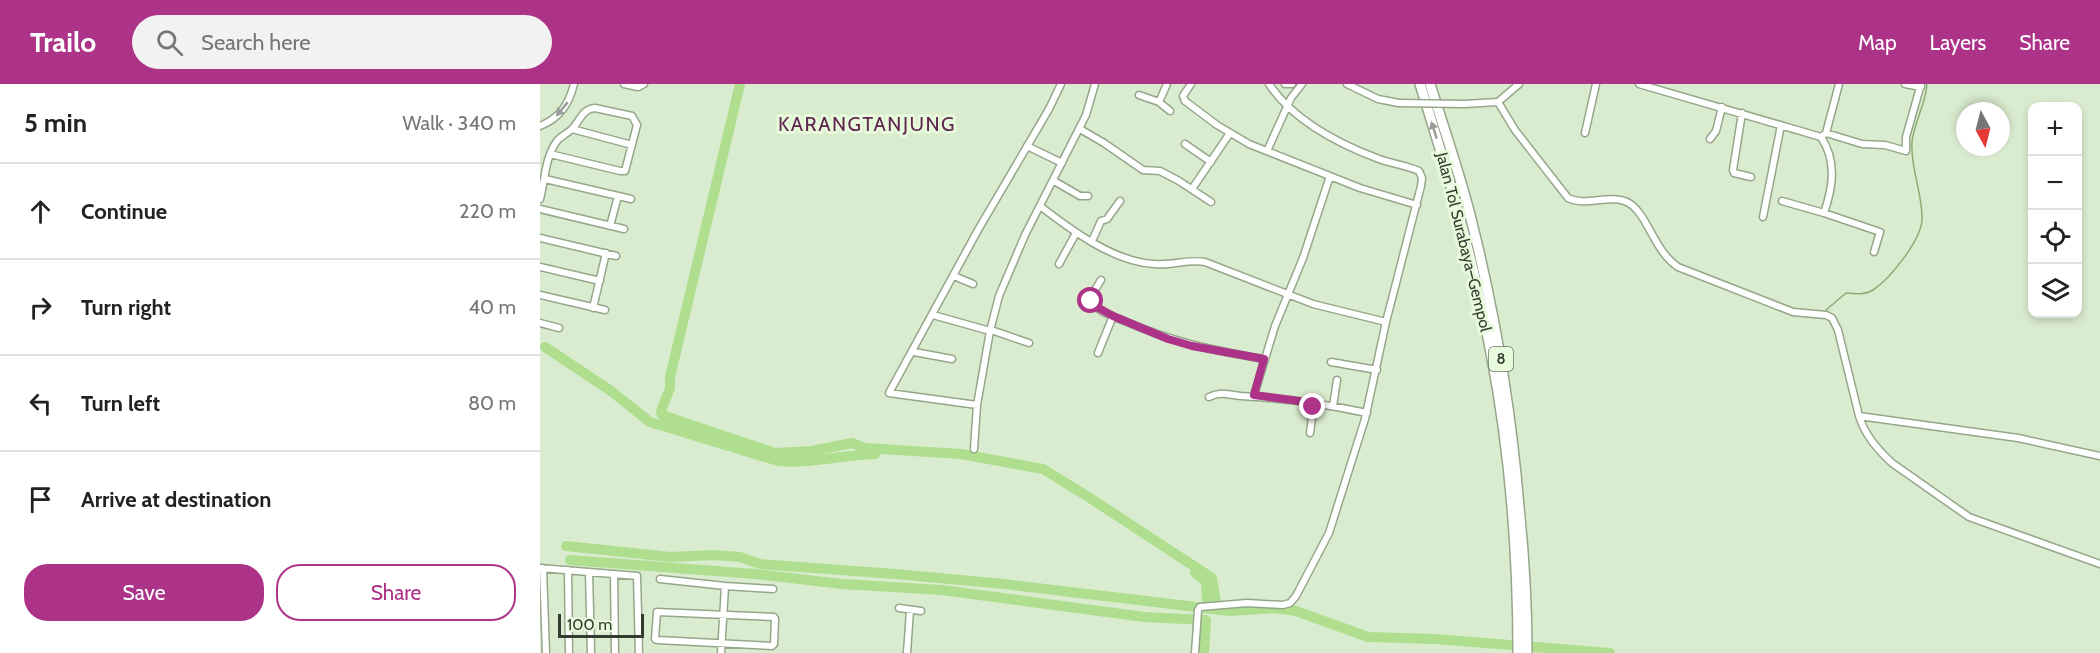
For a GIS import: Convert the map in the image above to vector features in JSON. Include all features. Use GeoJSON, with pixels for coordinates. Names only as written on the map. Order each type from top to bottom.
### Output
{"type":"FeatureCollection","features":[{"type":"Feature","properties":{"kind":"highway","name":"Jalan Tol Surabaya–Gempol"},"geometry":{"type":"LineString","coordinates":[[1420,84],[1459,213],[1491,354],[1501,415],[1512,518],[1522,649]]}},
{"type":"Feature","properties":{"kind":"highway","name":"Jalan Tol Surabaya–Gempol"},"geometry":{"type":"LineString","coordinates":[[1430,84],[1471,218],[1505,384],[1523,546],[1522,649]]}},
{"type":"Feature","properties":{"kind":"street"},"geometry":{"type":"LineString","coordinates":[[540,126],[553,120],[562,111],[569,101],[574,84]]}},
{"type":"Feature","properties":{"kind":"street"},"geometry":{"type":"LineString","coordinates":[[624,84],[638,87],[644,84]]}},
{"type":"Feature","properties":{"kind":"street"},"geometry":{"type":"LineString","coordinates":[[977,405],[889,393],[1061,84]]}},
{"type":"Feature","properties":{"kind":"street"},"geometry":{"type":"LineString","coordinates":[[974,449],[977,405],[997,302],[1009,270],[1080,129],[1095,84]]}},
{"type":"Feature","properties":{"kind":"street"},"geometry":{"type":"LineString","coordinates":[[1159,102],[1167,84]]}},
{"type":"Feature","properties":{"kind":"street"},"geometry":{"type":"LineString","coordinates":[[1191,84],[1183,96],[1185,101],[1230,133],[1267,152],[1388,197],[1417,205]]}},
{"type":"Feature","properties":{"kind":"street"},"geometry":{"type":"LineString","coordinates":[[1195,653],[1200,607],[1283,605],[1294,600],[1329,533],[1367,412],[1386,322],[1422,178],[1419,171],[1382,160],[1345,145],[1326,134],[1288,106],[1269,84]]}},
{"type":"Feature","properties":{"kind":"street"},"geometry":{"type":"LineString","coordinates":[[1285,84],[1292,84]]}},
{"type":"Feature","properties":{"kind":"street"},"geometry":{"type":"LineString","coordinates":[[1267,152],[1288,106],[1302,84]]}},
{"type":"Feature","properties":{"kind":"street"},"geometry":{"type":"LineString","coordinates":[[1347,84],[1378,99],[1464,104],[1498,102],[1519,84]]}},
{"type":"Feature","properties":{"kind":"street"},"geometry":{"type":"LineString","coordinates":[[1639,84],[1720,114],[1742,113],[1780,128],[1885,145],[1906,151],[1906,136],[1921,86],[1905,84]]}},
{"type":"Feature","properties":{"kind":"street"},"geometry":{"type":"LineString","coordinates":[[1823,213],[1829,199],[1833,166],[1823,135],[1835,106],[1839,84]]}},
{"type":"Feature","properties":{"kind":"street"},"geometry":{"type":"LineString","coordinates":[[1585,133],[1596,86]]}},
{"type":"Feature","properties":{"kind":"street"},"geometry":{"type":"LineString","coordinates":[[1139,95],[1159,102],[1170,111]]}},
{"type":"Feature","properties":{"kind":"street"},"geometry":{"type":"LineString","coordinates":[[1498,102],[1515,130],[1568,198],[1575,201],[1627,202],[1638,213],[1664,255],[1678,267],[1792,312],[1826,315],[1832,318],[1838,330],[1862,425],[1870,440],[1892,462],[1964,515],[2100,564]]}},
{"type":"Feature","properties":{"kind":"street"},"geometry":{"type":"LineString","coordinates":[[540,199],[550,154],[558,139],[572,129],[584,112],[589,109],[632,116],[636,120],[637,125],[626,169],[622,171],[550,154]]}},
{"type":"Feature","properties":{"kind":"street"},"geometry":{"type":"LineString","coordinates":[[1742,113],[1733,170],[1734,173],[1751,177]]}},
{"type":"Feature","properties":{"kind":"street"},"geometry":{"type":"LineString","coordinates":[[1710,139],[1714,135],[1720,114]]}},
{"type":"Feature","properties":{"kind":"street"},"geometry":{"type":"LineString","coordinates":[[1763,218],[1780,128]]}},
{"type":"Feature","properties":{"kind":"street"},"geometry":{"type":"LineString","coordinates":[[572,129],[632,145]]}},
{"type":"Feature","properties":{"kind":"street"},"geometry":{"type":"LineString","coordinates":[[1080,129],[1143,170],[1160,171],[1211,202]]}},
{"type":"Feature","properties":{"kind":"street"},"geometry":{"type":"LineString","coordinates":[[1192,189],[1230,133]]}},
{"type":"Feature","properties":{"kind":"street"},"geometry":{"type":"LineString","coordinates":[[1185,144],[1210,162]]}},
{"type":"Feature","properties":{"kind":"street"},"geometry":{"type":"LineString","coordinates":[[1027,146],[1062,163]]}},
{"type":"Feature","properties":{"kind":"street"},"geometry":{"type":"LineString","coordinates":[[1254,395],[1264,359],[1287,294],[1303,258],[1330,176]]}},
{"type":"Feature","properties":{"kind":"street"},"geometry":{"type":"LineString","coordinates":[[545,179],[631,199]]}},
{"type":"Feature","properties":{"kind":"street"},"geometry":{"type":"LineString","coordinates":[[1054,181],[1080,196],[1088,196]]}},
{"type":"Feature","properties":{"kind":"street"},"geometry":{"type":"LineString","coordinates":[[610,226],[618,196]]}},
{"type":"Feature","properties":{"kind":"street"},"geometry":{"type":"LineString","coordinates":[[1092,241],[1101,221],[1107,219],[1120,201]]}},
{"type":"Feature","properties":{"kind":"street"},"geometry":{"type":"LineString","coordinates":[[1782,201],[1880,232],[1874,252]]}},
{"type":"Feature","properties":{"kind":"street"},"geometry":{"type":"LineString","coordinates":[[1041,206],[1076,233],[1122,256],[1147,264],[1205,262],[1324,307],[1386,322]]}},
{"type":"Feature","properties":{"kind":"street"},"geometry":{"type":"LineString","coordinates":[[540,209],[624,229]]}},
{"type":"Feature","properties":{"kind":"street"},"geometry":{"type":"LineString","coordinates":[[1059,264],[1076,233]]}},
{"type":"Feature","properties":{"kind":"street"},"geometry":{"type":"LineString","coordinates":[[540,238],[616,256]]}},
{"type":"Feature","properties":{"kind":"street"},"geometry":{"type":"LineString","coordinates":[[593,308],[606,253]]}},
{"type":"Feature","properties":{"kind":"street"},"geometry":{"type":"LineString","coordinates":[[540,267],[600,280]]}},
{"type":"Feature","properties":{"kind":"street"},"geometry":{"type":"LineString","coordinates":[[954,276],[973,284]]}},
{"type":"Feature","properties":{"kind":"street"},"geometry":{"type":"LineString","coordinates":[[1101,280],[1092,293],[1091,301],[1095,306],[1113,316],[1168,339],[1192,346],[1264,359]]}},
{"type":"Feature","properties":{"kind":"street"},"geometry":{"type":"LineString","coordinates":[[540,295],[605,310]]}},
{"type":"Feature","properties":{"kind":"street"},"geometry":{"type":"LineString","coordinates":[[933,315],[1029,343]]}},
{"type":"Feature","properties":{"kind":"street"},"geometry":{"type":"LineString","coordinates":[[1098,353],[1113,316]]}},
{"type":"Feature","properties":{"kind":"street"},"geometry":{"type":"LineString","coordinates":[[540,323],[560,328]]}},
{"type":"Feature","properties":{"kind":"street"},"geometry":{"type":"LineString","coordinates":[[914,351],[952,359]]}},
{"type":"Feature","properties":{"kind":"street"},"geometry":{"type":"LineString","coordinates":[[1331,362],[1377,370]]}},
{"type":"Feature","properties":{"kind":"street"},"geometry":{"type":"LineString","coordinates":[[1333,406],[1337,380]]}},
{"type":"Feature","properties":{"kind":"street"},"geometry":{"type":"LineString","coordinates":[[1209,397],[1222,392],[1254,395],[1367,412]]}},
{"type":"Feature","properties":{"kind":"street"},"geometry":{"type":"LineString","coordinates":[[1310,433],[1314,403]]}},
{"type":"Feature","properties":{"kind":"street"},"geometry":{"type":"LineString","coordinates":[[1861,416],[2007,436],[2100,456]]}},
{"type":"Feature","properties":{"kind":"street"},"geometry":{"type":"LineString","coordinates":[[546,653],[542,568],[637,576],[639,653]]}},
{"type":"Feature","properties":{"kind":"street"},"geometry":{"type":"LineString","coordinates":[[567,570],[569,653]]}},
{"type":"Feature","properties":{"kind":"street"},"geometry":{"type":"LineString","coordinates":[[589,572],[591,653]]}},
{"type":"Feature","properties":{"kind":"street"},"geometry":{"type":"LineString","coordinates":[[614,574],[615,653]]}},
{"type":"Feature","properties":{"kind":"street"},"geometry":{"type":"LineString","coordinates":[[660,579],[773,589]]}},
{"type":"Feature","properties":{"kind":"street"},"geometry":{"type":"LineString","coordinates":[[721,653],[724,586]]}},
{"type":"Feature","properties":{"kind":"street"},"geometry":{"type":"LineString","coordinates":[[899,608],[921,611]]}},
{"type":"Feature","properties":{"kind":"street"},"geometry":{"type":"LineString","coordinates":[[907,653],[910,610]]}},
{"type":"Feature","properties":{"kind":"street"},"geometry":{"type":"LineString","coordinates":[[659,611],[722,614],[774,617],[776,619],[773,646],[721,644],[657,640],[655,639],[656,613],[659,611]]}},
{"type":"Feature","properties":{"kind":"waterway"},"geometry":{"type":"LineString","coordinates":[[740,84],[670,377],[670,388],[661,411],[662,415],[775,453],[812,451],[852,443],[865,448],[961,454],[1043,469],[1212,578],[1217,610]]}},
{"type":"Feature","properties":{"kind":"waterway"},"geometry":{"type":"LineString","coordinates":[[1826,310],[1846,293],[1867,293],[1880,285],[1896,268],[1916,238],[1922,220],[1922,210],[1913,162],[1912,142],[1925,99],[1927,84]]}},
{"type":"Feature","properties":{"kind":"waterway"},"geometry":{"type":"LineString","coordinates":[[545,347],[611,391],[650,422],[778,461],[875,454]]}},
{"type":"Feature","properties":{"kind":"waterway"},"geometry":{"type":"LineString","coordinates":[[566,546],[670,557],[714,555],[740,557],[760,564],[1004,584],[1230,611],[1274,608],[1296,611],[1368,637],[1435,639],[1610,653]]}},
{"type":"Feature","properties":{"kind":"waterway"},"geometry":{"type":"LineString","coordinates":[[570,560],[755,574],[842,584],[942,590],[1144,617],[1206,620],[1204,653]]}},
{"type":"Feature","properties":{"kind":"waterway"},"geometry":{"type":"LineString","coordinates":[[1195,573],[1206,581],[1207,603]]}},
{"type":"Feature","properties":{"kind":"district","name":"KARANGTANJUNG"},"geometry":{"type":"Point","coordinates":[867,124]}},
{"type":"Feature","properties":{"kind":"route"},"geometry":{"type":"LineString","coordinates":[[1091,301],[1095,306],[1113,316],[1168,339],[1192,346],[1264,359],[1254,395],[1314,403],[1313,407]]}}]}
